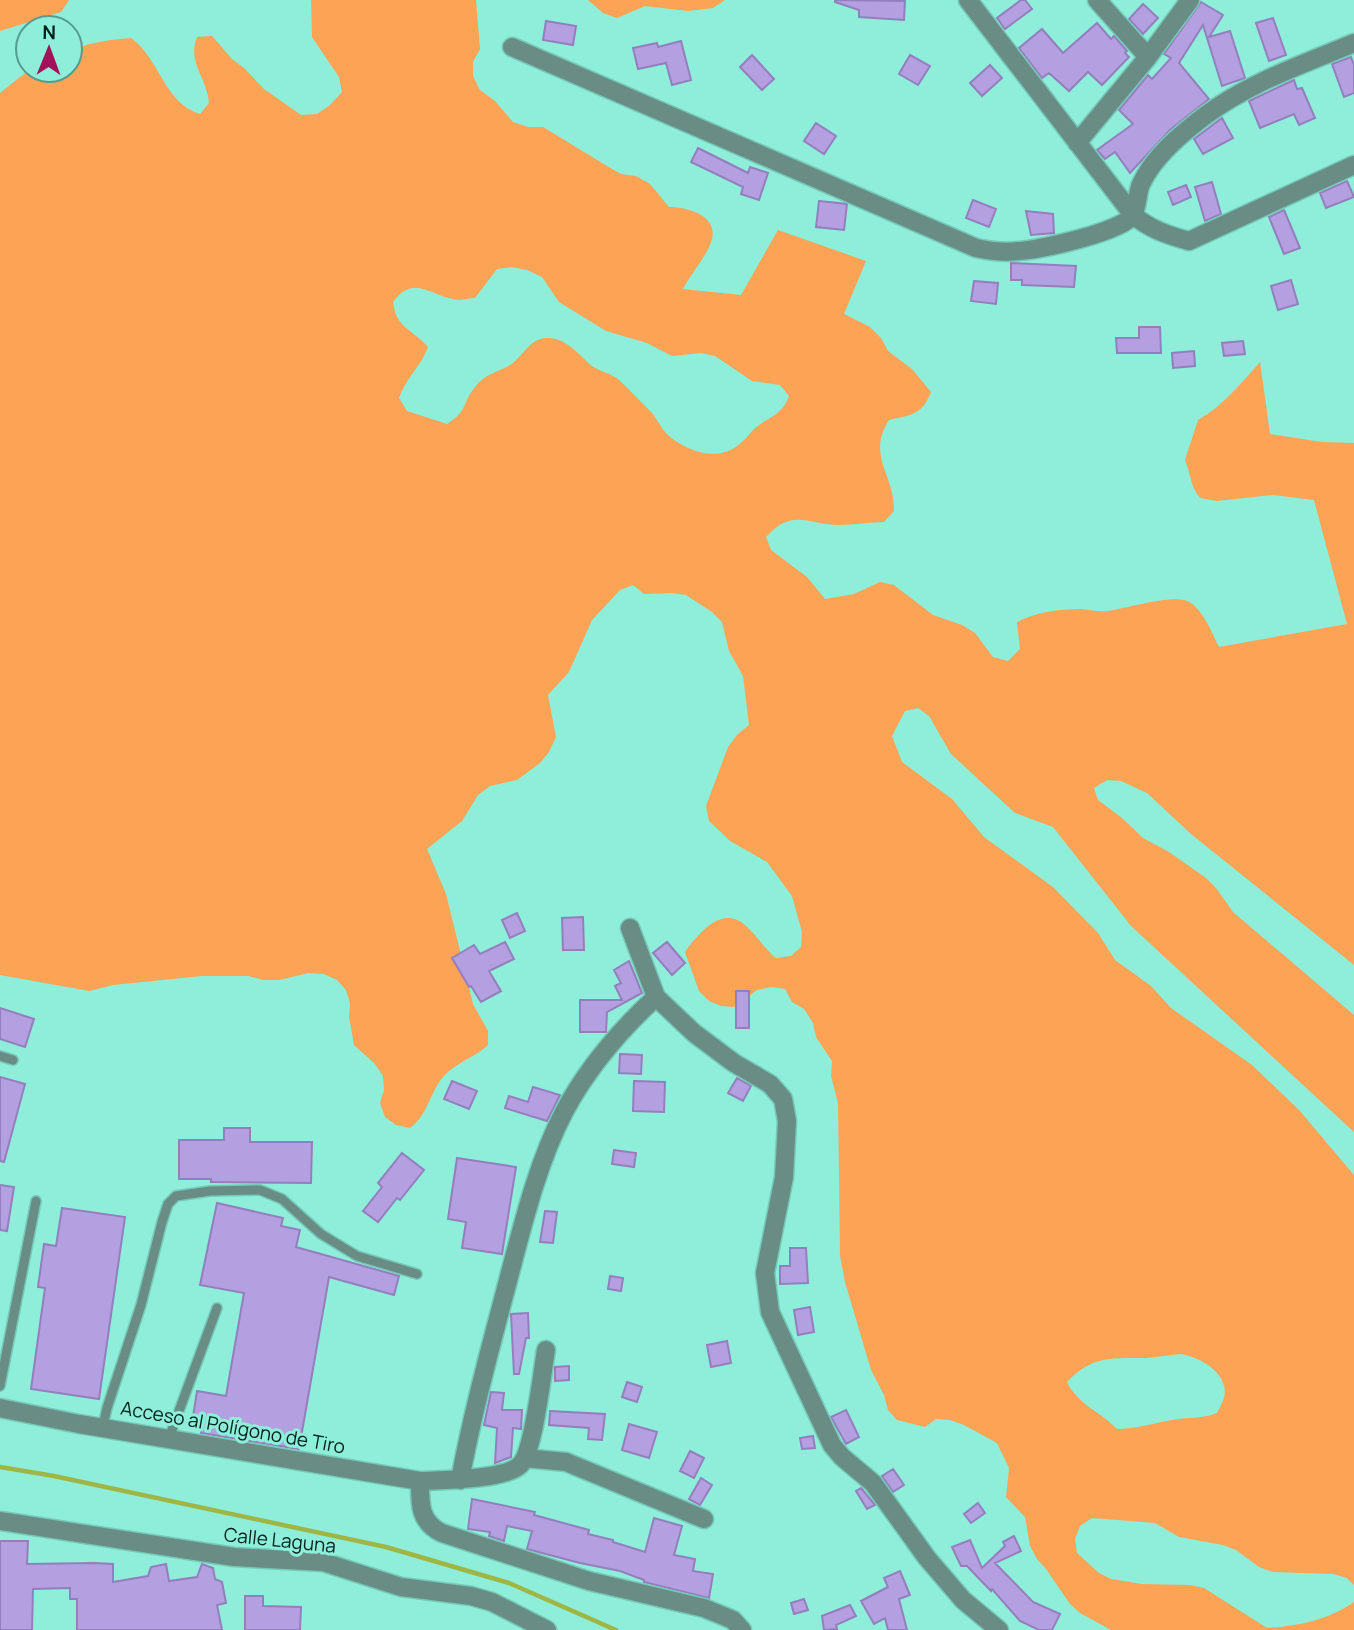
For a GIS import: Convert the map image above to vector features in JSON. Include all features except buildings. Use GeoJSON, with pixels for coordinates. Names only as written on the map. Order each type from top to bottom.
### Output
{"type":"FeatureCollection","features":[{"type":"Feature","properties":{"kind":"street"},"geometry":{"type":"LineString","coordinates":[[968,0],[1133,215],[1144,225],[1162,234],[1189,241],[1354,165]]}},
{"type":"Feature","properties":{"kind":"street"},"geometry":{"type":"LineString","coordinates":[[1097,0],[1148,57]]}},
{"type":"Feature","properties":{"kind":"street"},"geometry":{"type":"LineString","coordinates":[[1077,143],[1148,57],[1190,0]]}},
{"type":"Feature","properties":{"kind":"street"},"geometry":{"type":"LineString","coordinates":[[512,47],[976,248],[996,253],[1021,251],[1122,225],[1133,215],[1141,183],[1166,148],[1207,114],[1257,84],[1354,43]]}},
{"type":"Feature","properties":{"kind":"street"},"geometry":{"type":"LineString","coordinates":[[630,928],[656,996],[694,1033],[733,1063],[770,1084],[783,1099],[787,1121],[784,1177],[765,1273],[770,1312],[832,1445],[873,1483],[928,1558],[963,1600],[999,1630]]}},
{"type":"Feature","properties":{"kind":"street"},"geometry":{"type":"LineString","coordinates":[[460,1479],[479,1392],[527,1208],[547,1154],[564,1113],[595,1062],[628,1022],[656,996]]}},
{"type":"Feature","properties":{"kind":"street"},"geometry":{"type":"LineString","coordinates":[[546,1350],[537,1409],[525,1458],[566,1462],[704,1519]]}},
{"type":"Feature","properties":{"kind":"street","name":"Acceso al Polígono de Tiro"},"geometry":{"type":"LineString","coordinates":[[0,1408],[79,1424],[420,1481],[460,1479],[510,1470],[519,1466],[525,1458]]}},
{"type":"Feature","properties":{"kind":"street"},"geometry":{"type":"LineString","coordinates":[[420,1481],[422,1515],[431,1526],[442,1533],[589,1581],[705,1608],[733,1620],[741,1630]]}},
{"type":"Feature","properties":{"kind":"street","name":"Calle Laguna"},"geometry":{"type":"LineString","coordinates":[[0,1521],[234,1557],[323,1562],[401,1587],[471,1595],[492,1602],[547,1630]]}},
{"type":"Feature","properties":{"kind":"lane"},"geometry":{"type":"LineString","coordinates":[[0,1056],[13,1060]]}},
{"type":"Feature","properties":{"kind":"lane"},"geometry":{"type":"LineString","coordinates":[[103,1426],[141,1305],[162,1222],[168,1204],[176,1196],[210,1191],[260,1190],[282,1199],[321,1234],[357,1256],[417,1273]]}},
{"type":"Feature","properties":{"kind":"lane"},"geometry":{"type":"LineString","coordinates":[[0,1386],[36,1201]]}},
{"type":"Feature","properties":{"kind":"lane"},"geometry":{"type":"LineString","coordinates":[[169,1438],[217,1308]]}},
{"type":"Feature","properties":{"kind":"shaded area"},"geometry":{"type":"Polygon","coordinates":[[[0,0],[69,0],[61,12],[55,14],[14,14],[14,27],[0,31],[0,0]]]}},
{"type":"Feature","properties":{"kind":"shaded area"},"geometry":{"type":"Polygon","coordinates":[[[311,0],[476,0],[480,49],[473,62],[473,76],[480,90],[495,101],[513,122],[528,127],[543,127],[621,174],[636,176],[650,184],[669,207],[692,211],[706,218],[713,231],[712,239],[683,289],[741,295],[778,230],[866,261],[844,314],[870,327],[881,338],[888,351],[912,369],[931,392],[920,410],[889,420],[883,433],[881,455],[894,511],[884,522],[839,525],[792,520],[775,528],[766,537],[771,550],[807,577],[825,599],[854,594],[880,582],[894,585],[933,615],[962,625],[975,633],[993,657],[1008,661],[1020,649],[1017,622],[1056,610],[1108,611],[1157,601],[1184,600],[1201,613],[1219,647],[1347,624],[1314,500],[1273,495],[1217,501],[1200,498],[1192,484],[1185,460],[1198,420],[1224,401],[1260,362],[1270,434],[1322,442],[1354,443],[1354,965],[1191,834],[1147,793],[1121,781],[1107,780],[1094,788],[1098,800],[1143,838],[1169,852],[1206,878],[1233,912],[1354,1015],[1354,1132],[1131,926],[1053,827],[1015,813],[951,754],[929,716],[918,708],[905,711],[892,736],[902,762],[952,799],[984,837],[1053,887],[1098,933],[1115,960],[1151,986],[1171,1008],[1252,1065],[1299,1110],[1354,1175],[1354,1585],[1347,1578],[1333,1574],[1273,1572],[1259,1567],[1236,1550],[1179,1537],[1155,1523],[1092,1518],[1080,1526],[1075,1539],[1077,1553],[1099,1573],[1111,1579],[1204,1588],[1267,1628],[1313,1621],[1354,1602],[1354,1630],[1111,1630],[1080,1613],[1070,1604],[1037,1559],[1030,1546],[1025,1517],[1006,1497],[1009,1468],[997,1443],[950,1420],[936,1419],[925,1427],[897,1420],[888,1410],[884,1395],[871,1370],[840,1256],[838,1103],[831,1076],[832,1061],[816,1037],[813,1023],[804,1009],[792,1002],[785,989],[772,987],[757,990],[734,1007],[721,1006],[709,1001],[699,991],[685,952],[704,930],[728,918],[746,926],[776,958],[791,956],[801,947],[802,932],[792,896],[767,862],[730,841],[709,821],[706,806],[728,747],[749,725],[743,676],[729,651],[722,622],[686,595],[644,594],[633,585],[620,590],[592,620],[569,672],[548,695],[556,737],[549,752],[540,763],[517,780],[490,786],[478,795],[462,821],[427,849],[446,894],[473,1004],[488,1031],[488,1045],[443,1077],[425,1111],[410,1128],[396,1125],[385,1117],[380,1103],[384,1090],[383,1076],[375,1064],[354,1045],[346,990],[337,980],[324,974],[309,973],[279,980],[248,976],[202,976],[113,985],[89,991],[0,975],[0,93],[14,82],[14,84],[84,84],[84,46],[131,38],[149,57],[178,100],[200,114],[209,103],[194,55],[197,37],[212,36],[264,89],[301,115],[317,114],[329,106],[342,92],[339,77],[312,37],[311,0]],[[512,267],[497,269],[475,298],[458,300],[416,288],[401,293],[393,302],[401,323],[428,347],[399,398],[407,411],[447,424],[458,415],[479,382],[510,365],[531,344],[548,338],[567,344],[592,366],[617,378],[650,411],[669,436],[702,453],[729,451],[778,413],[786,403],[789,396],[780,385],[752,381],[715,356],[701,353],[672,356],[647,343],[606,331],[559,302],[542,277],[512,267]],[[1180,1354],[1104,1360],[1085,1367],[1067,1382],[1083,1402],[1117,1429],[1217,1413],[1225,1393],[1222,1380],[1213,1368],[1193,1357],[1180,1354]]]}},
{"type":"Feature","properties":{"kind":"shaded area"},"geometry":{"type":"Polygon","coordinates":[[[588,0],[725,0],[713,8],[688,11],[645,6],[617,18],[603,13],[588,0]]]}},
{"type":"Feature","properties":{"kind":"waterway"},"geometry":{"type":"LineString","coordinates":[[0,1467],[54,1476],[386,1547],[509,1583],[616,1630]]}}]}
